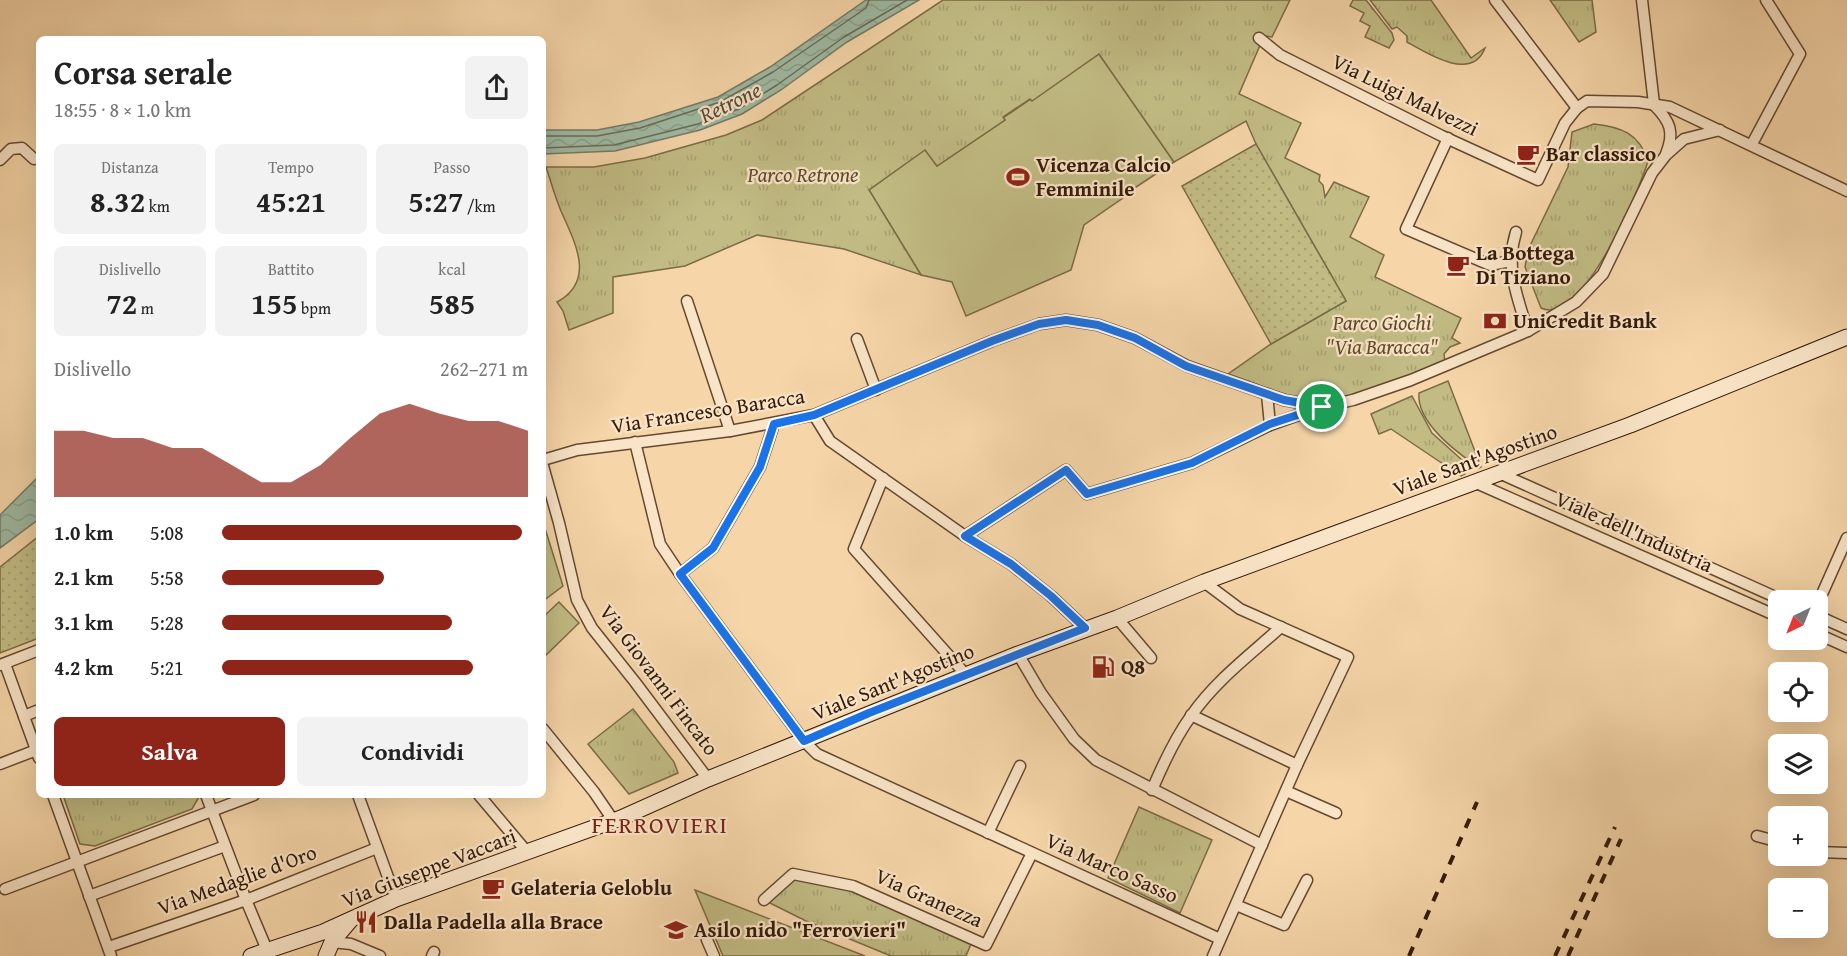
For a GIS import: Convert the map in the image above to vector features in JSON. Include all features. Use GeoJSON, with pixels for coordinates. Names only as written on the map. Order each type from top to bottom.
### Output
{"type":"FeatureCollection","features":[{"type":"Feature","properties":{"kind":"main road","name":"Viale Sant'Agostino"},"geometry":{"type":"LineString","coordinates":[[617,819],[708,779],[1018,654],[1117,618],[1204,582],[1630,425],[1847,337]]}},
{"type":"Feature","properties":{"kind":"main road","name":"Via Giuseppe Vaccari"},"geometry":{"type":"LineString","coordinates":[[251,956],[267,950],[327,943],[351,920],[396,899],[617,819]]}},
{"type":"Feature","properties":{"kind":"street"},"geometry":{"type":"LineString","coordinates":[[1495,0],[1577,108],[1587,101],[1638,102],[1670,107],[1847,191]]}},
{"type":"Feature","properties":{"kind":"street"},"geometry":{"type":"LineString","coordinates":[[1642,0],[1654,104],[1667,117],[1671,142],[1666,155]]}},
{"type":"Feature","properties":{"kind":"street"},"geometry":{"type":"LineString","coordinates":[[1752,144],[1800,54],[1766,0]]}},
{"type":"Feature","properties":{"kind":"street","name":"Via Luigi Malvezzi"},"geometry":{"type":"LineString","coordinates":[[1259,38],[1280,55],[1538,180],[1565,123],[1577,108]]}},
{"type":"Feature","properties":{"kind":"street","name":"Via Francesco Baracca"},"geometry":{"type":"LineString","coordinates":[[546,459],[577,450],[730,431],[814,415],[1011,334],[1039,324],[1066,320],[1098,325],[1135,338],[1186,366],[1284,400],[1322,407],[1353,400],[1411,380],[1528,331],[1576,302],[1603,274],[1652,173],[1666,155],[1684,139],[1720,130]]}},
{"type":"Feature","properties":{"kind":"street"},"geometry":{"type":"LineString","coordinates":[[1448,138],[1407,229],[1490,265],[1511,261]]}},
{"type":"Feature","properties":{"kind":"street"},"geometry":{"type":"LineString","coordinates":[[0,160],[11,149],[22,148],[33,159]]}},
{"type":"Feature","properties":{"kind":"street"},"geometry":{"type":"LineString","coordinates":[[1516,232],[1510,249],[1513,284],[1528,331]]}},
{"type":"Feature","properties":{"kind":"street"},"geometry":{"type":"LineString","coordinates":[[687,301],[730,431]]}},
{"type":"Feature","properties":{"kind":"street"},"geometry":{"type":"LineString","coordinates":[[857,339],[876,390]]}},
{"type":"Feature","properties":{"kind":"street"},"geometry":{"type":"LineString","coordinates":[[1267,394],[1270,424]]}},
{"type":"Feature","properties":{"kind":"street"},"geometry":{"type":"LineString","coordinates":[[965,536],[1066,470],[1087,494],[1192,463],[1270,424],[1322,407]]}},
{"type":"Feature","properties":{"kind":"street"},"geometry":{"type":"LineString","coordinates":[[814,415],[830,441],[965,536],[1011,564],[1051,596],[1085,628]]}},
{"type":"Feature","properties":{"kind":"street"},"geometry":{"type":"LineString","coordinates":[[680,574],[713,548],[760,467],[774,424]]}},
{"type":"Feature","properties":{"kind":"street","name":"Via Marco Sasso"},"geometry":{"type":"LineString","coordinates":[[634,442],[660,544],[804,741],[817,754],[1220,939]]}},
{"type":"Feature","properties":{"kind":"street","name":"Viale dell'Industria"},"geometry":{"type":"LineString","coordinates":[[1499,473],[1768,594]]}},
{"type":"Feature","properties":{"kind":"street","name":"Via Giovanni Fincato"},"geometry":{"type":"LineString","coordinates":[[546,476],[560,523],[577,600],[592,628],[708,779]]}},
{"type":"Feature","properties":{"kind":"street"},"geometry":{"type":"LineString","coordinates":[[883,478],[854,549],[967,676]]}},
{"type":"Feature","properties":{"kind":"street","name":"Viale dell'Industria"},"geometry":{"type":"LineString","coordinates":[[1474,482],[1768,612]]}},
{"type":"Feature","properties":{"kind":"street"},"geometry":{"type":"LineString","coordinates":[[1824,590],[1847,538]]}},
{"type":"Feature","properties":{"kind":"street"},"geometry":{"type":"LineString","coordinates":[[1204,582],[1240,609],[1348,657],[1213,956]]}},
{"type":"Feature","properties":{"kind":"street"},"geometry":{"type":"LineString","coordinates":[[1117,618],[1151,658]]}},
{"type":"Feature","properties":{"kind":"street"},"geometry":{"type":"LineString","coordinates":[[1828,620],[1847,629]]}},
{"type":"Feature","properties":{"kind":"street"},"geometry":{"type":"LineString","coordinates":[[1152,790],[1164,763],[1191,715],[1221,680],[1281,627]]}},
{"type":"Feature","properties":{"kind":"street"},"geometry":{"type":"LineString","coordinates":[[1828,638],[1847,647]]}},
{"type":"Feature","properties":{"kind":"street"},"geometry":{"type":"LineString","coordinates":[[36,651],[2,665],[36,748]]}},
{"type":"Feature","properties":{"kind":"street"},"geometry":{"type":"LineString","coordinates":[[1018,654],[1041,693],[1074,739],[1096,760],[1263,845]]}},
{"type":"Feature","properties":{"kind":"street"},"geometry":{"type":"LineString","coordinates":[[24,716],[36,711]]}},
{"type":"Feature","properties":{"kind":"street"},"geometry":{"type":"LineString","coordinates":[[1191,715],[1298,765]]}},
{"type":"Feature","properties":{"kind":"street"},"geometry":{"type":"LineString","coordinates":[[546,733],[617,819]]}},
{"type":"Feature","properties":{"kind":"street"},"geometry":{"type":"LineString","coordinates":[[0,764],[36,754]]}},
{"type":"Feature","properties":{"kind":"street"},"geometry":{"type":"LineString","coordinates":[[988,833],[1020,766]]}},
{"type":"Feature","properties":{"kind":"street"},"geometry":{"type":"LineString","coordinates":[[1286,791],[1336,813]]}},
{"type":"Feature","properties":{"kind":"street"},"geometry":{"type":"LineString","coordinates":[[54,798],[110,952]]}},
{"type":"Feature","properties":{"kind":"street"},"geometry":{"type":"LineString","coordinates":[[207,798],[267,950]]}},
{"type":"Feature","properties":{"kind":"street"},"geometry":{"type":"LineString","coordinates":[[5,889],[246,798]]}},
{"type":"Feature","properties":{"kind":"street"},"geometry":{"type":"LineString","coordinates":[[359,798],[396,899]]}},
{"type":"Feature","properties":{"kind":"street"},"geometry":{"type":"LineString","coordinates":[[482,798],[527,852]]}},
{"type":"Feature","properties":{"kind":"street"},"geometry":{"type":"LineString","coordinates":[[1757,836],[1768,840]]}},
{"type":"Feature","properties":{"kind":"street"},"geometry":{"type":"LineString","coordinates":[[89,896],[225,846]]}},
{"type":"Feature","properties":{"kind":"street","name":"Via Medaglie d'Oro"},"geometry":{"type":"LineString","coordinates":[[110,952],[377,848]]}},
{"type":"Feature","properties":{"kind":"street"},"geometry":{"type":"LineString","coordinates":[[1828,852],[1847,853]]}},
{"type":"Feature","properties":{"kind":"street","name":"Via Granezza"},"geometry":{"type":"LineString","coordinates":[[764,900],[793,874],[823,880],[852,886],[986,945],[1032,853]]}},
{"type":"Feature","properties":{"kind":"street"},"geometry":{"type":"LineString","coordinates":[[1236,905],[1284,925],[1307,880]]}},
{"type":"Feature","properties":{"kind":"street"},"geometry":{"type":"LineString","coordinates":[[707,940],[714,956]]}},
{"type":"Feature","properties":{"kind":"street"},"geometry":{"type":"LineString","coordinates":[[327,943],[351,944],[380,956]]}},
{"type":"Feature","properties":{"kind":"green space","name":"Parco Retrone"},"geometry":{"type":"Polygon","coordinates":[[[943,0],[1290,0],[1272,37],[1264,36],[1239,94],[1301,123],[1285,158],[1320,175],[1319,181],[1323,185],[1325,197],[1334,182],[1369,197],[1350,237],[1384,255],[1375,277],[1461,318],[1452,338],[1460,343],[1450,347],[1444,354],[1445,362],[1371,393],[1340,402],[1317,403],[1305,400],[1228,374],[1271,344],[1346,301],[1256,144],[1246,121],[1174,162],[1099,54],[1032,101],[1030,99],[1003,117],[1005,120],[937,166],[925,150],[869,190],[921,275],[844,249],[757,235],[685,266],[613,277],[613,313],[569,330],[563,311],[557,302],[569,293],[576,283],[579,260],[546,167],[594,167],[645,158],[726,135],[762,120],[943,0]]]}},
{"type":"Feature","properties":{"kind":"green space"},"geometry":{"type":"Polygon","coordinates":[[[1353,0],[1366,0],[1392,33],[1394,40],[1389,48],[1365,37],[1370,26],[1360,21],[1364,13],[1350,6],[1353,0]]]}},
{"type":"Feature","properties":{"kind":"green space"},"geometry":{"type":"Polygon","coordinates":[[[1370,0],[1431,0],[1471,58],[1485,48],[1479,58],[1470,63],[1460,64],[1437,58],[1407,42],[1407,36],[1397,27],[1392,29],[1370,0]]]}},
{"type":"Feature","properties":{"kind":"green space"},"geometry":{"type":"Polygon","coordinates":[[[1550,0],[1592,0],[1596,32],[1579,42],[1550,0]]]}},
{"type":"Feature","properties":{"kind":"green space","name":"Vicenza Calcio Femminile"},"geometry":{"type":"Polygon","coordinates":[[[1099,54],[1174,162],[1084,225],[1071,270],[966,316],[952,282],[921,275],[869,190],[925,149],[937,166],[1005,120],[1003,118],[1099,54]]]}},
{"type":"Feature","properties":{"kind":"green space"},"geometry":{"type":"Polygon","coordinates":[[[1594,124],[1613,127],[1628,133],[1640,144],[1648,161],[1621,226],[1590,278],[1574,297],[1557,308],[1541,308],[1525,267],[1528,250],[1568,167],[1572,132],[1594,124]]]}},
{"type":"Feature","properties":{"kind":"green space"},"geometry":{"type":"Polygon","coordinates":[[[1256,144],[1346,301],[1271,344],[1182,186],[1256,144]]]}},
{"type":"Feature","properties":{"kind":"green space"},"geometry":{"type":"Polygon","coordinates":[[[1448,381],[1481,467],[1479,468],[1440,436],[1424,415],[1420,404],[1419,393],[1448,381]]]}},
{"type":"Feature","properties":{"kind":"green space"},"geometry":{"type":"Polygon","coordinates":[[[1412,396],[1432,433],[1471,470],[1464,472],[1465,474],[1461,476],[1391,429],[1379,434],[1371,414],[1412,396]]]}},
{"type":"Feature","properties":{"kind":"green space"},"geometry":{"type":"Polygon","coordinates":[[[546,532],[563,586],[546,599],[546,532]]]}},
{"type":"Feature","properties":{"kind":"green space"},"geometry":{"type":"Polygon","coordinates":[[[36,538],[36,639],[0,653],[0,567],[36,538]]]}},
{"type":"Feature","properties":{"kind":"green space"},"geometry":{"type":"Polygon","coordinates":[[[559,602],[579,623],[546,655],[546,614],[559,602]]]}},
{"type":"Feature","properties":{"kind":"green space"},"geometry":{"type":"Polygon","coordinates":[[[633,709],[674,762],[678,773],[629,794],[588,744],[633,709]]]}},
{"type":"Feature","properties":{"kind":"green space"},"geometry":{"type":"Polygon","coordinates":[[[64,798],[198,798],[192,809],[95,846],[80,844],[64,798]]]}},
{"type":"Feature","properties":{"kind":"green space"},"geometry":{"type":"Polygon","coordinates":[[[1139,807],[1212,840],[1180,913],[1108,878],[1139,807]]]}},
{"type":"Feature","properties":{"kind":"green space"},"geometry":{"type":"Polygon","coordinates":[[[793,874],[853,886],[973,939],[966,956],[891,956],[806,921],[764,900],[793,874]]]}},
{"type":"Feature","properties":{"kind":"green space"},"geometry":{"type":"Polygon","coordinates":[[[695,890],[865,956],[723,956],[695,890]]]}},
{"type":"Feature","properties":{"kind":"water","name":"Retrone"},"geometry":{"type":"Polygon","coordinates":[[[866,0],[919,0],[847,42],[781,90],[742,114],[700,130],[615,151],[546,154],[546,130],[597,130],[639,122],[718,97],[770,67],[866,0]]]}},
{"type":"Feature","properties":{"kind":"water"},"geometry":{"type":"Polygon","coordinates":[[[36,479],[36,521],[0,548],[0,515],[36,479]]]}},
{"type":"Feature","properties":{"kind":"railway"},"geometry":{"type":"LineString","coordinates":[[1409,956],[1477,802]]}},
{"type":"Feature","properties":{"kind":"railway"},"geometry":{"type":"LineString","coordinates":[[1555,956],[1615,827]]}},
{"type":"Feature","properties":{"kind":"railway"},"geometry":{"type":"LineString","coordinates":[[1568,956],[1621,839]]}},
{"type":"Feature","properties":{"kind":"place","name":"Bar classico"},"geometry":{"type":"Point","coordinates":[1528,154]}},
{"type":"Feature","properties":{"kind":"place","name":"Vicenza Calcio Femminile"},"geometry":{"type":"Point","coordinates":[1018,177]}},
{"type":"Feature","properties":{"kind":"place","name":"La Bottega Di Tiziano"},"geometry":{"type":"Point","coordinates":[1458,265]}},
{"type":"Feature","properties":{"kind":"place","name":"UniCredit Bank"},"geometry":{"type":"Point","coordinates":[1495,321]}},
{"type":"Feature","properties":{"kind":"place","name":"Q8"},"geometry":{"type":"Point","coordinates":[1103,667]}},
{"type":"Feature","properties":{"kind":"place","name":"Gelateria Geloblu"},"geometry":{"type":"Point","coordinates":[493,888]}},
{"type":"Feature","properties":{"kind":"place","name":"Dalla Padella alla Brace"},"geometry":{"type":"Point","coordinates":[366,922]}},
{"type":"Feature","properties":{"kind":"place","name":"Asilo nido \"Ferrovieri\""},"geometry":{"type":"Point","coordinates":[676,930]}},
{"type":"Feature","properties":{"kind":"district","name":"FERROVIERI"},"geometry":{"type":"Point","coordinates":[660,825]}},
{"type":"Feature","properties":{"kind":"route"},"geometry":{"type":"LineString","coordinates":[[1066,320],[1098,325],[1135,338],[1186,366],[1284,400],[1322,407],[1270,424],[1192,463],[1087,494],[1066,470],[965,536],[1011,564],[1051,596],[1085,628],[804,741],[680,574],[713,548],[760,467],[774,424],[814,415],[992,341],[1039,324],[1066,320]]}},
{"type":"Feature","properties":{"kind":"park label","name":"Parco Giochi \"Via Baracca\""},"geometry":{"type":"Point","coordinates":[1382,335]}}]}
